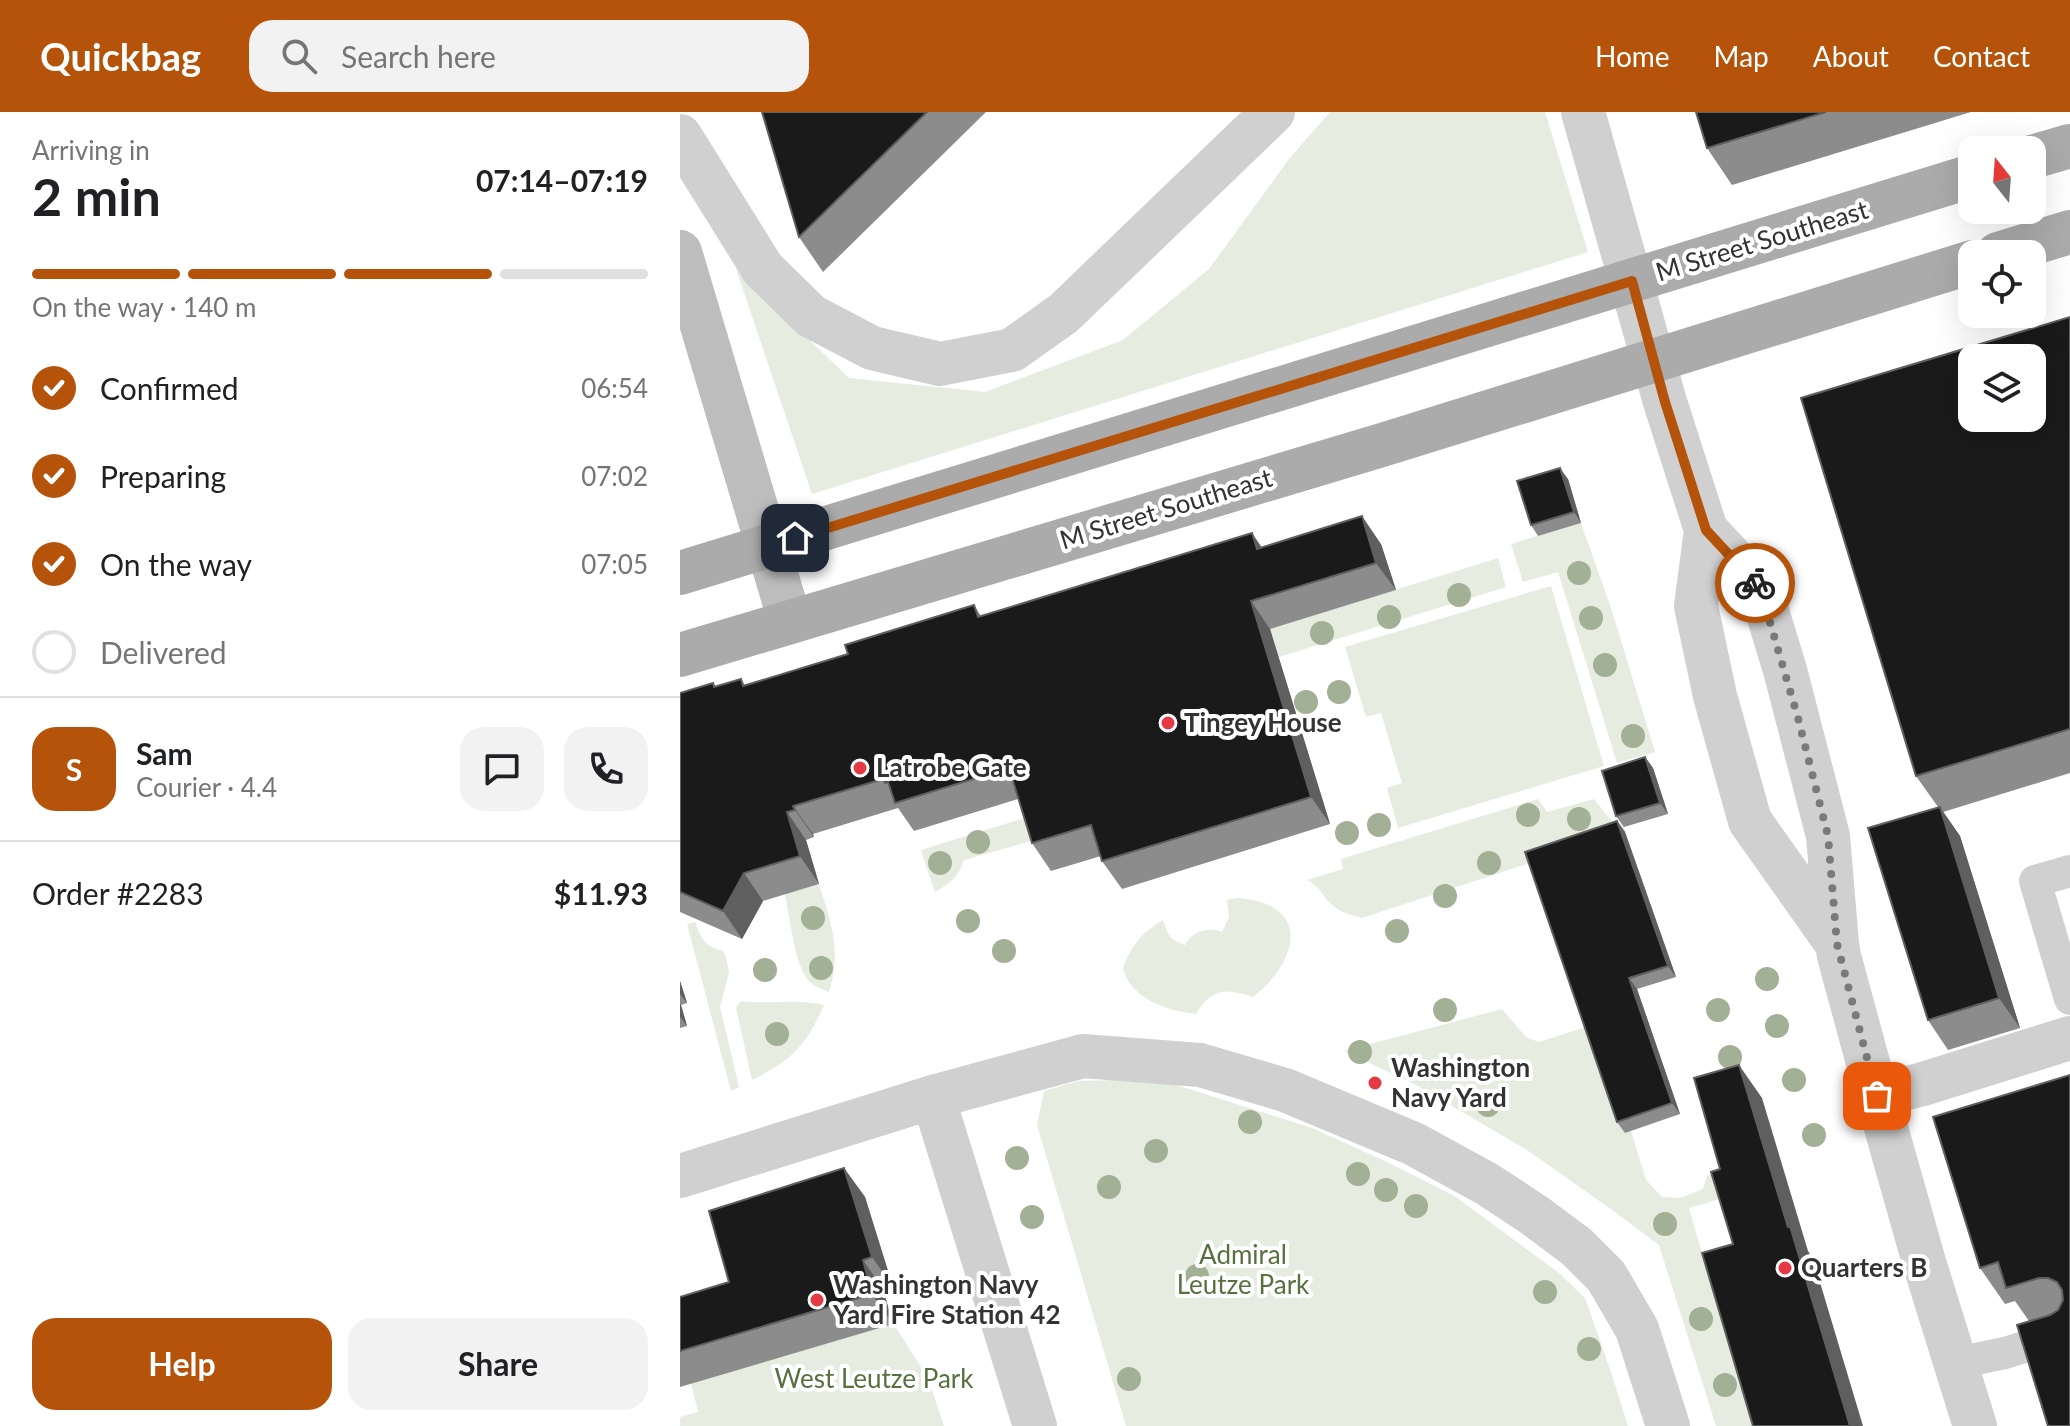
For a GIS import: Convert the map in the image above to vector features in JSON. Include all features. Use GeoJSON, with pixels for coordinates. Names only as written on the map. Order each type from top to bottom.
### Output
{"type":"FeatureCollection","features":[{"type":"Feature","properties":{"kind":"main road"},"geometry":{"type":"LineString","coordinates":[[2046,153],[2070,146]]}},
{"type":"Feature","properties":{"kind":"main road","name":"M Street Southeast"},"geometry":{"type":"LineString","coordinates":[[680,573],[1958,180]]}},
{"type":"Feature","properties":{"kind":"main road"},"geometry":{"type":"LineString","coordinates":[[2044,240],[2070,232]]}},
{"type":"Feature","properties":{"kind":"main road"},"geometry":{"type":"LineString","coordinates":[[680,252],[790,621]]}},
{"type":"Feature","properties":{"kind":"main road","name":"M Street Southeast"},"geometry":{"type":"LineString","coordinates":[[680,655],[1382,445],[1958,266]]}},
{"type":"Feature","properties":{"kind":"street"},"geometry":{"type":"LineString","coordinates":[[680,136],[763,269],[811,316],[872,348],[940,364],[1012,350],[1064,313],[1273,112]]}},
{"type":"Feature","properties":{"kind":"street"},"geometry":{"type":"LineString","coordinates":[[1583,112],[1653,360],[1706,530],[1696,606],[1715,696],[1750,821],[1837,944]]}},
{"type":"Feature","properties":{"kind":"street"},"geometry":{"type":"LineString","coordinates":[[1706,530],[1760,588],[1828,836],[1837,944],[1924,1262],[1975,1426]]}},
{"type":"Feature","properties":{"kind":"street"},"geometry":{"type":"LineString","coordinates":[[1877,1096],[2070,1038]]}},
{"type":"Feature","properties":{"kind":"street"},"geometry":{"type":"LineString","coordinates":[[680,1176],[933,1097],[1083,1056],[1200,1065],[1285,1090],[1414,1144],[1487,1184],[1534,1215],[1606,1276],[1637,1329],[1668,1426]]}},
{"type":"Feature","properties":{"kind":"street"},"geometry":{"type":"LineString","coordinates":[[933,1097],[1035,1426]]}},
{"type":"Feature","properties":{"kind":"lane"},"geometry":{"type":"LineString","coordinates":[[2070,871],[2035,881],[2070,999]]}},
{"type":"Feature","properties":{"kind":"lane"},"geometry":{"type":"LineString","coordinates":[[1956,1363],[2005,1353],[2070,1333]]}},
{"type":"Feature","properties":{"kind":"green space"},"geometry":{"type":"Polygon","coordinates":[[[1330,112],[1545,112],[1588,252],[812,494],[736,269],[849,378],[985,392],[1123,340],[1209,269],[1289,159],[1330,112]]]}},
{"type":"Feature","properties":{"kind":"green space"},"geometry":{"type":"Polygon","coordinates":[[[1581,523],[1611,608],[1655,752],[1617,763],[1558,572],[1523,582],[1511,544],[1581,523]]]}},
{"type":"Feature","properties":{"kind":"green space"},"geometry":{"type":"Polygon","coordinates":[[[1498,558],[1506,587],[1279,657],[1266,617],[1311,616],[1498,558]]]}},
{"type":"Feature","properties":{"kind":"green space"},"geometry":{"type":"Polygon","coordinates":[[[1551,586],[1604,766],[1398,828],[1387,788],[1402,783],[1381,713],[1366,717],[1345,647],[1551,586]]]}},
{"type":"Feature","properties":{"kind":"green space"},"geometry":{"type":"Polygon","coordinates":[[[1538,799],[1547,812],[1594,799],[1614,824],[1623,822],[1625,832],[1362,918],[1334,907],[1307,880],[1343,869],[1341,859],[1538,799]]]}},
{"type":"Feature","properties":{"kind":"green space"},"geometry":{"type":"Polygon","coordinates":[[[1028,817],[1042,838],[964,860],[953,879],[935,892],[921,850],[1028,817]]]}},
{"type":"Feature","properties":{"kind":"green space"},"geometry":{"type":"Polygon","coordinates":[[[819,884],[835,950],[829,992],[812,984],[803,973],[785,894],[819,884]]]}},
{"type":"Feature","properties":{"kind":"green space"},"geometry":{"type":"Polygon","coordinates":[[[1238,898],[1271,906],[1282,914],[1291,936],[1283,964],[1270,982],[1253,997],[1220,992],[1207,999],[1196,1014],[1152,1002],[1133,988],[1123,968],[1143,934],[1163,920],[1170,936],[1185,945],[1200,931],[1222,932],[1229,917],[1227,900],[1238,898]]]}},
{"type":"Feature","properties":{"kind":"green space"},"geometry":{"type":"Polygon","coordinates":[[[695,922],[704,941],[723,951],[726,956],[729,973],[720,1007],[739,1087],[731,1091],[687,924],[695,922]]]}},
{"type":"Feature","properties":{"kind":"green space"},"geometry":{"type":"Polygon","coordinates":[[[741,1001],[824,1005],[804,1042],[788,1058],[752,1080],[736,1008],[741,1001]]]}},
{"type":"Feature","properties":{"kind":"green space"},"geometry":{"type":"Polygon","coordinates":[[[1502,1009],[1526,1037],[1539,1042],[1589,1026],[1631,1131],[1646,1180],[1662,1197],[1680,1198],[1703,1189],[1707,1176],[1715,1173],[1723,1198],[1689,1208],[1712,1288],[1767,1426],[1716,1426],[1659,1245],[1527,1150],[1418,1086],[1344,1051],[1502,1009]]]}},
{"type":"Feature","properties":{"kind":"green space","name":"Admiral Leutze Park"},"geometry":{"type":"Polygon","coordinates":[[[1078,1081],[1167,1082],[1312,1128],[1456,1197],[1559,1273],[1585,1298],[1628,1426],[1126,1426],[1037,1125],[1044,1091],[1078,1081]]]}},
{"type":"Feature","properties":{"kind":"green space","name":"West Leutze Park"},"geometry":{"type":"Polygon","coordinates":[[[893,1323],[928,1378],[944,1426],[680,1426],[680,1417],[698,1412],[691,1383],[893,1323]]]}},
{"type":"Feature","properties":{"kind":"building"},"geometry":{"type":"Polygon","coordinates":[[[762,112],[927,112],[799,237],[762,112]]]}},
{"type":"Feature","properties":{"kind":"building"},"geometry":{"type":"Polygon","coordinates":[[[1696,112],[1826,112],[1707,148],[1696,112]]]}},
{"type":"Feature","properties":{"kind":"building"},"geometry":{"type":"Polygon","coordinates":[[[2070,317],[2070,729],[1916,776],[1801,398],[1958,351],[1958,432],[2046,432],[2046,344],[1980,344],[2033,328],[2046,328],[2046,324],[2070,317]]]}},
{"type":"Feature","properties":{"kind":"building"},"geometry":{"type":"Polygon","coordinates":[[[1560,468],[1574,512],[1531,525],[1517,481],[1560,468]]]}},
{"type":"Feature","properties":{"kind":"building"},"geometry":{"type":"Polygon","coordinates":[[[1362,516],[1376,563],[1251,601],[1311,797],[1102,861],[1091,825],[1032,843],[1009,768],[895,803],[888,782],[885,783],[883,779],[793,806],[795,810],[787,812],[800,856],[744,873],[723,911],[680,892],[680,693],[741,679],[743,686],[848,654],[845,645],[974,605],[978,617],[1252,533],[1257,549],[1362,516]]]}},
{"type":"Feature","properties":{"kind":"building"},"geometry":{"type":"Polygon","coordinates":[[[1645,757],[1660,803],[1616,816],[1602,771],[1645,757]]]}},
{"type":"Feature","properties":{"kind":"building"},"geometry":{"type":"Polygon","coordinates":[[[1940,807],[1999,998],[1928,1020],[1868,828],[1940,807]]]}},
{"type":"Feature","properties":{"kind":"building"},"geometry":{"type":"Polygon","coordinates":[[[1617,821],[1668,966],[1629,978],[1672,1103],[1617,1122],[1525,852],[1617,821]]]}},
{"type":"Feature","properties":{"kind":"building","name":"Quarters B"},"geometry":{"type":"Polygon","coordinates":[[[1739,1065],[1850,1426],[1753,1426],[1702,1253],[1733,1244],[1711,1172],[1720,1169],[1694,1078],[1739,1065]]]}},
{"type":"Feature","properties":{"kind":"building"},"geometry":{"type":"Polygon","coordinates":[[[2070,1075],[2070,1426],[2048,1426],[2017,1325],[2058,1310],[2063,1300],[2062,1290],[2057,1282],[2048,1278],[2006,1288],[1998,1262],[1980,1268],[1933,1117],[2070,1075]]]}},
{"type":"Feature","properties":{"kind":"building","name":"Washington Navy Yard Fire Station 42"},"geometry":{"type":"Polygon","coordinates":[[[844,1168],[872,1257],[863,1260],[872,1294],[680,1351],[680,1297],[729,1282],[709,1211],[844,1168]]]}},
{"type":"Feature","properties":{"kind":"way so far"},"geometry":{"type":"LineString","coordinates":[[1755,583],[1760,588],[1785,670],[1828,836],[1837,944],[1877,1096]]}},
{"type":"Feature","properties":{"kind":"place","name":"Tingey House"},"geometry":{"type":"Point","coordinates":[1168,723]}},
{"type":"Feature","properties":{"kind":"place","name":"Latrobe Gate"},"geometry":{"type":"Point","coordinates":[860,768]}},
{"type":"Feature","properties":{"kind":"place","name":"Washington Navy Yard"},"geometry":{"type":"Point","coordinates":[1375,1083]}},
{"type":"Feature","properties":{"kind":"place","name":"Quarters B"},"geometry":{"type":"Point","coordinates":[1785,1268]}},
{"type":"Feature","properties":{"kind":"place","name":"Washington Navy Yard Fire Station 42"},"geometry":{"type":"Point","coordinates":[817,1300]}},
{"type":"Feature","properties":{"kind":"route"},"geometry":{"type":"LineString","coordinates":[[795,538],[1632,281],[1665,402],[1706,530],[1755,583]]}}]}
